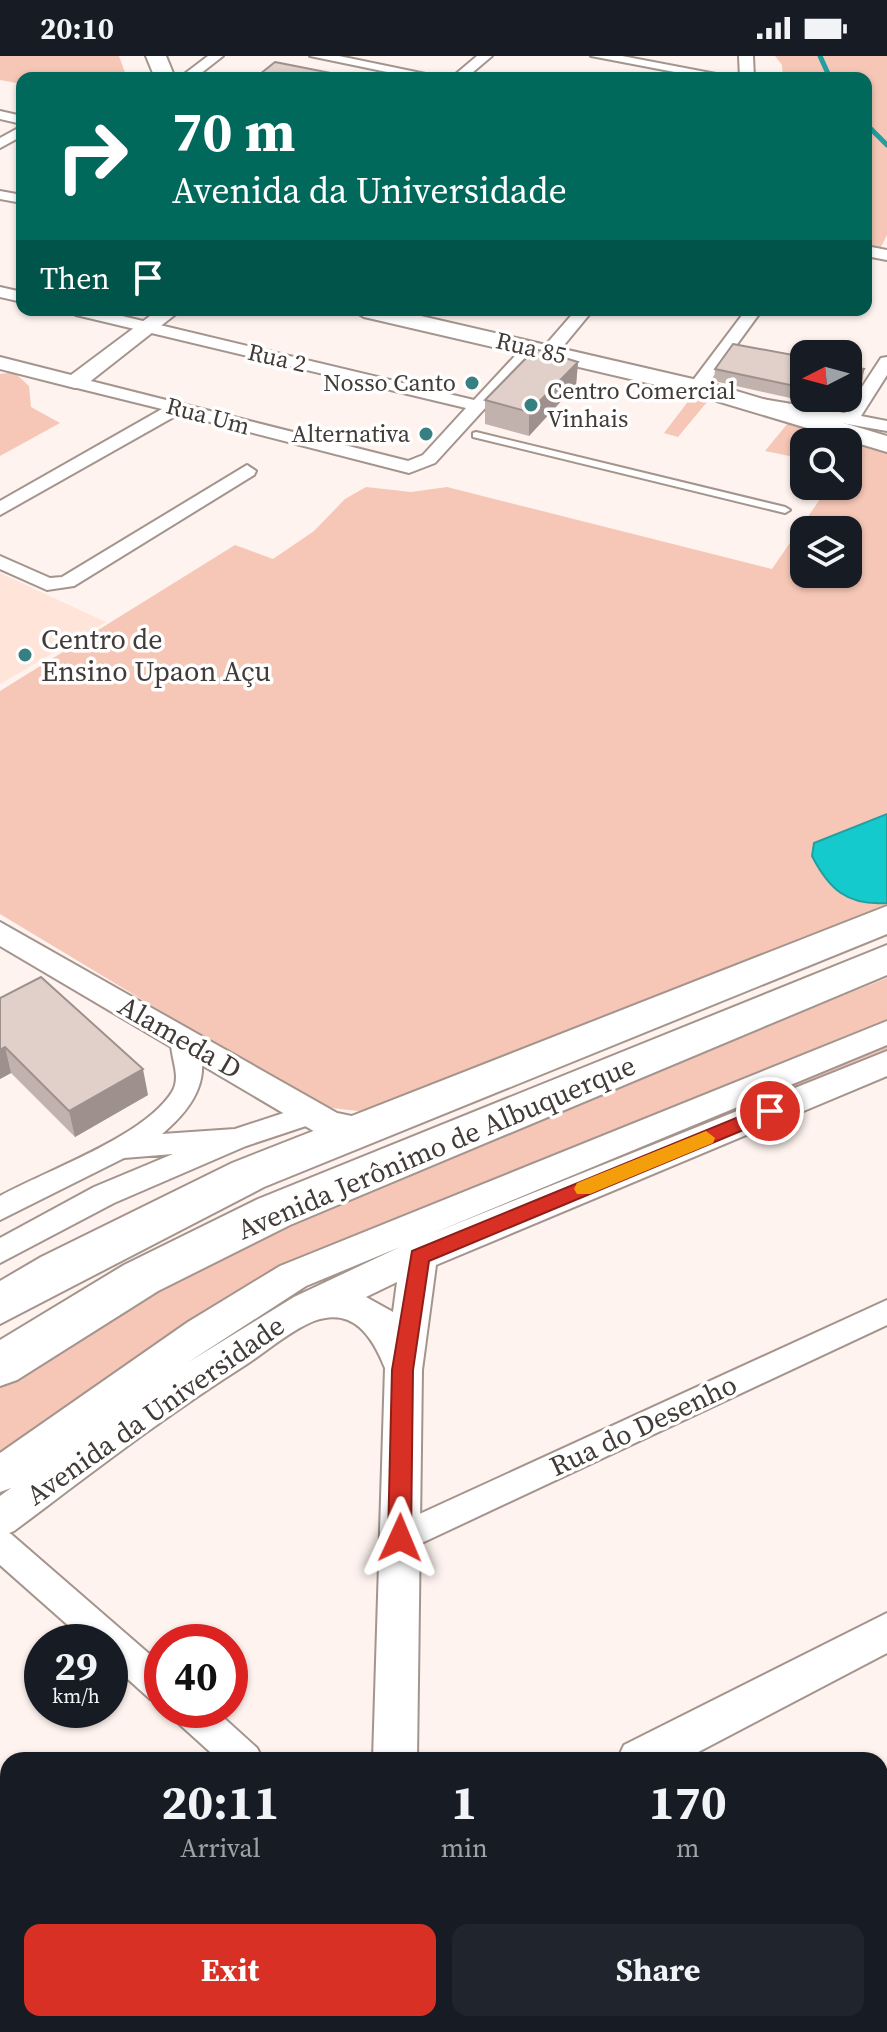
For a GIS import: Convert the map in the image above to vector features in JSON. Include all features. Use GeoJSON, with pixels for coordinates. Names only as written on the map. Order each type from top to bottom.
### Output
{"type":"FeatureCollection","features":[{"type":"Feature","properties":{"kind":"main road","name":"Rua 85"},"geometry":{"type":"LineString","coordinates":[[391,316],[697,387],[887,444]]}},
{"type":"Feature","properties":{"kind":"main road","name":"Avenida Jerônimo de Albuquerque"},"geometry":{"type":"LineString","coordinates":[[0,1305],[58,1270],[192,1202],[887,919]]}},
{"type":"Feature","properties":{"kind":"main road","name":"Avenida Jerônimo de Albuquerque"},"geometry":{"type":"LineString","coordinates":[[0,1366],[141,1278],[274,1212],[887,959]]}},
{"type":"Feature","properties":{"kind":"street"},"geometry":{"type":"LineString","coordinates":[[194,72],[216,56]]}},
{"type":"Feature","properties":{"kind":"street"},"geometry":{"type":"LineString","coordinates":[[317,56],[405,72]]}},
{"type":"Feature","properties":{"kind":"street"},"geometry":{"type":"LineString","coordinates":[[465,72],[485,56]]}},
{"type":"Feature","properties":{"kind":"street"},"geometry":{"type":"LineString","coordinates":[[598,56],[697,72]]}},
{"type":"Feature","properties":{"kind":"street","name":"Rua 2"},"geometry":{"type":"LineString","coordinates":[[101,316],[479,406]]}},
{"type":"Feature","properties":{"kind":"street"},"geometry":{"type":"LineString","coordinates":[[75,382],[163,316]]}},
{"type":"Feature","properties":{"kind":"street"},"geometry":{"type":"LineString","coordinates":[[467,432],[479,406],[578,316]]}},
{"type":"Feature","properties":{"kind":"street"},"geometry":{"type":"LineString","coordinates":[[697,387],[750,316]]}},
{"type":"Feature","properties":{"kind":"street"},"geometry":{"type":"LineString","coordinates":[[851,418],[887,362]]}},
{"type":"Feature","properties":{"kind":"street","name":"Rua Um"},"geometry":{"type":"LineString","coordinates":[[0,363],[400,466],[415,466],[429,459],[467,432]]}},
{"type":"Feature","properties":{"kind":"street","name":"Rua 85"},"geometry":{"type":"LineString","coordinates":[[743,401],[887,426]]}},
{"type":"Feature","properties":{"kind":"street"},"geometry":{"type":"LineString","coordinates":[[0,509],[177,408]]}},
{"type":"Feature","properties":{"kind":"street"},"geometry":{"type":"LineString","coordinates":[[0,562],[47,584],[67,582],[247,471]]}},
{"type":"Feature","properties":{"kind":"street","name":"Alameda D"},"geometry":{"type":"LineString","coordinates":[[0,932],[334,1127],[364,1130]]}},
{"type":"Feature","properties":{"kind":"street","name":"Avenida da Universidade"},"geometry":{"type":"LineString","coordinates":[[0,1475],[201,1333],[887,1032]]}},
{"type":"Feature","properties":{"kind":"street"},"geometry":{"type":"LineString","coordinates":[[0,1209],[121,1148],[168,1112],[186,1092],[189,1067],[183,1039]]}},
{"type":"Feature","properties":{"kind":"street","name":"Avenida da Universidade"},"geometry":{"type":"LineString","coordinates":[[415,1241],[887,1063]]}},
{"type":"Feature","properties":{"kind":"street"},"geometry":{"type":"LineString","coordinates":[[0,1252],[104,1195],[236,1139],[311,1114]]}},
{"type":"Feature","properties":{"kind":"street"},"geometry":{"type":"LineString","coordinates":[[121,1148],[236,1139]]}},
{"type":"Feature","properties":{"kind":"street"},"geometry":{"type":"LineString","coordinates":[[395,1752],[403,1370],[415,1241]]}},
{"type":"Feature","properties":{"kind":"street"},"geometry":{"type":"LineString","coordinates":[[300,1292],[354,1307],[378,1319],[393,1337],[403,1370]]}},
{"type":"Feature","properties":{"kind":"street","name":"Avenida da Universidade"},"geometry":{"type":"LineString","coordinates":[[0,1519],[300,1292]]}},
{"type":"Feature","properties":{"kind":"street","name":"Rua do Desenho"},"geometry":{"type":"LineString","coordinates":[[400,1538],[887,1312]]}},
{"type":"Feature","properties":{"kind":"street"},"geometry":{"type":"LineString","coordinates":[[0,1544],[144,1671]]}},
{"type":"Feature","properties":{"kind":"street"},"geometry":{"type":"LineString","coordinates":[[654,1752],[887,1632]]}},
{"type":"Feature","properties":{"kind":"street"},"geometry":{"type":"LineString","coordinates":[[209,1728],[236,1752]]}},
{"type":"Feature","properties":{"kind":"lane"},"geometry":{"type":"LineString","coordinates":[[467,432],[785,510]]}},
{"type":"Feature","properties":{"kind":"shaded area"},"geometry":{"type":"Polygon","coordinates":[[[0,56],[119,56],[125,72],[16,72],[16,83],[0,80],[0,56]]]}},
{"type":"Feature","properties":{"kind":"shaded area"},"geometry":{"type":"Polygon","coordinates":[[[775,56],[887,56],[887,235],[880,249],[872,248],[872,72],[783,72],[782,65],[775,56]]]}},
{"type":"Feature","properties":{"kind":"shaded area"},"geometry":{"type":"Polygon","coordinates":[[[14,372],[29,386],[31,407],[60,423],[0,456],[0,374],[14,372]]]}},
{"type":"Feature","properties":{"kind":"shaded area"},"geometry":{"type":"Polygon","coordinates":[[[693,395],[707,402],[678,437],[664,433],[693,395]]]}},
{"type":"Feature","properties":{"kind":"shaded area"},"geometry":{"type":"Polygon","coordinates":[[[788,423],[810,428],[790,428],[790,456],[765,451],[788,423]]]}},
{"type":"Feature","properties":{"kind":"shaded area"},"geometry":{"type":"Polygon","coordinates":[[[862,440],[887,446],[887,914],[366,1112],[332,1108],[297,1093],[0,914],[0,691],[235,545],[273,559],[314,531],[345,499],[366,487],[411,492],[447,487],[772,569],[790,543],[790,588],[862,588],[862,516],[808,516],[819,500],[862,500],[862,440]]]}},
{"type":"Feature","properties":{"kind":"shaded area","name":"Centro de Ensino Upaon Açu"},"geometry":{"type":"Polygon","coordinates":[[[0,573],[106,622],[0,684],[0,573]]]}},
{"type":"Feature","properties":{"kind":"shaded area"},"geometry":{"type":"Polygon","coordinates":[[[887,978],[887,1019],[308,1253],[187,1321],[0,1459],[0,1388],[95,1323],[237,1244],[399,1173],[887,978]]]}},
{"type":"Feature","properties":{"kind":"shaded area"},"geometry":{"type":"Polygon","coordinates":[[[887,1041],[887,1051],[441,1238],[437,1225],[887,1041]]]}},
{"type":"Feature","properties":{"kind":"water"},"geometry":{"type":"Polygon","coordinates":[[[887,814],[887,903],[861,902],[850,898],[833,886],[818,868],[812,856],[814,843],[887,814]]]}},
{"type":"Feature","properties":{"kind":"building"},"geometry":{"type":"Polygon","coordinates":[[[275,62],[326,72],[262,72],[275,62]]]}},
{"type":"Feature","properties":{"kind":"building"},"geometry":{"type":"Polygon","coordinates":[[[733,344],[790,354],[790,385],[715,369],[733,344]]]}},
{"type":"Feature","properties":{"kind":"building"},"geometry":{"type":"Polygon","coordinates":[[[535,349],[578,362],[529,412],[485,400],[535,349]]]}},
{"type":"Feature","properties":{"kind":"building"},"geometry":{"type":"Polygon","coordinates":[[[41,977],[143,1069],[69,1111],[5,1047],[0,1050],[0,998],[41,977]]]}},
{"type":"Feature","properties":{"kind":"waterway"},"geometry":{"type":"LineString","coordinates":[[820,56],[827,72]]}},
{"type":"Feature","properties":{"kind":"waterway"},"geometry":{"type":"LineString","coordinates":[[872,130],[887,145]]}},
{"type":"Feature","properties":{"kind":"slow traffic"},"geometry":{"type":"LineString","coordinates":[[583,1189],[706,1138]]}},
{"type":"Feature","properties":{"kind":"place","name":"Nosso Canto"},"geometry":{"type":"Point","coordinates":[472,383]}},
{"type":"Feature","properties":{"kind":"place","name":"Centro Comercial Vinhais"},"geometry":{"type":"Point","coordinates":[531,405]}},
{"type":"Feature","properties":{"kind":"place","name":"Alternativa"},"geometry":{"type":"Point","coordinates":[426,434]}},
{"type":"Feature","properties":{"kind":"place","name":"Centro de Ensino Upaon Açu"},"geometry":{"type":"Point","coordinates":[25,655]}},
{"type":"Feature","properties":{"kind":"route"},"geometry":{"type":"LineString","coordinates":[[400,1538],[403,1370],[419,1257],[770,1111]]}}]}
